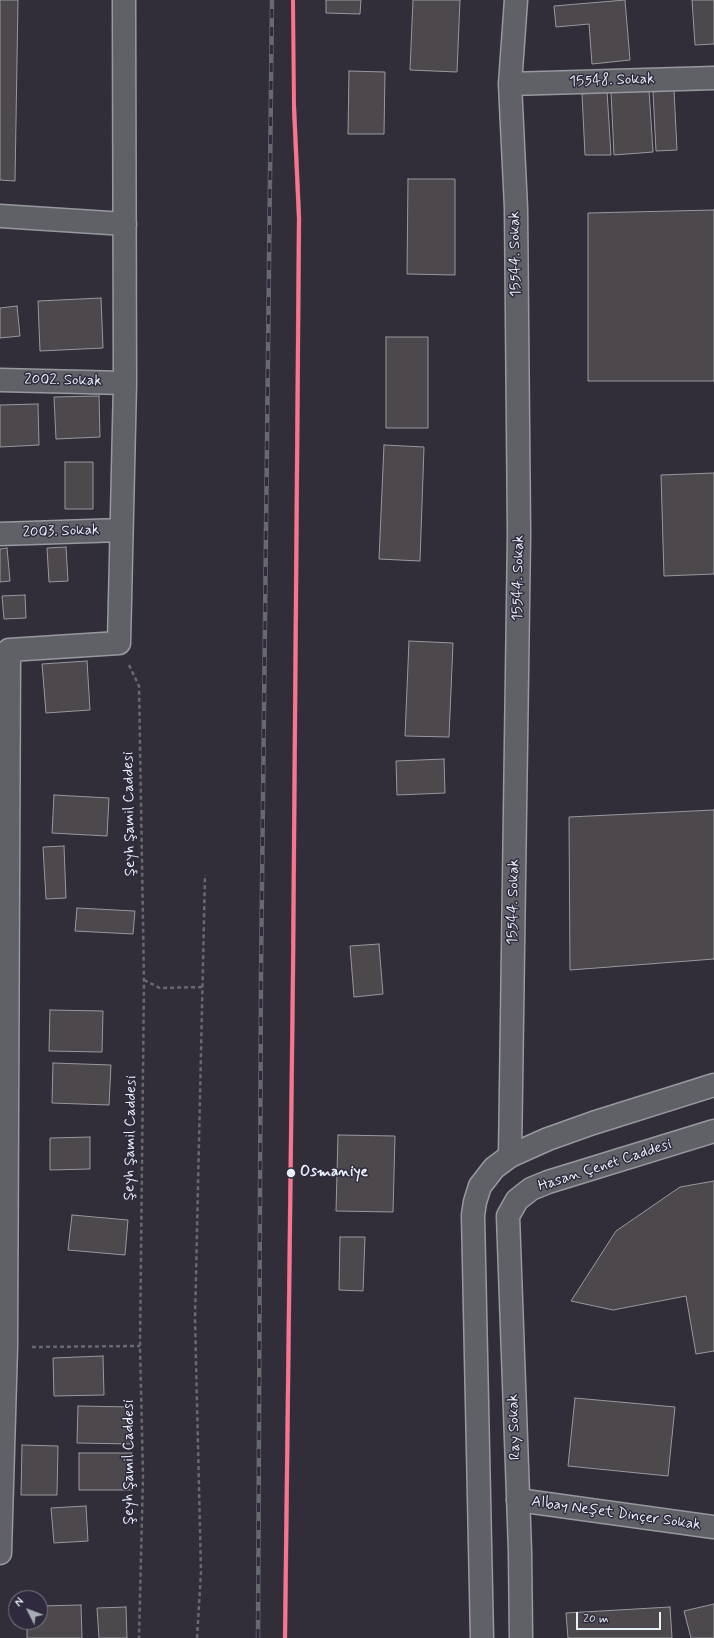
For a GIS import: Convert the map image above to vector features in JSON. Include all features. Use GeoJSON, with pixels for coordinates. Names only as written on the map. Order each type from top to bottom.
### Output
{"type":"FeatureCollection","features":[{"type":"Feature","properties":{"kind":"street"},"geometry":{"type":"LineString","coordinates":[[0,1553],[6,1347],[9,650],[119,643],[126,383],[124,0]]}},
{"type":"Feature","properties":{"kind":"street","name":"15544. Sokak"},"geometry":{"type":"LineString","coordinates":[[510,1156],[519,527],[516,208],[510,84],[516,0]]}},
{"type":"Feature","properties":{"kind":"street","name":"15548. Sokak"},"geometry":{"type":"LineString","coordinates":[[510,84],[714,78]]}},
{"type":"Feature","properties":{"kind":"street"},"geometry":{"type":"LineString","coordinates":[[0,216],[125,224]]}},
{"type":"Feature","properties":{"kind":"street","name":"2002. Sokak"},"geometry":{"type":"LineString","coordinates":[[0,380],[126,383]]}},
{"type":"Feature","properties":{"kind":"street","name":"2003. Sokak"},"geometry":{"type":"LineString","coordinates":[[0,534],[121,530]]}},
{"type":"Feature","properties":{"kind":"street"},"geometry":{"type":"LineString","coordinates":[[482,1638],[473,1214],[480,1186],[494,1168],[510,1156],[548,1139],[593,1123],[714,1085]]}},
{"type":"Feature","properties":{"kind":"street","name":"Hasan Çenet Caddesi"},"geometry":{"type":"LineString","coordinates":[[508,1216],[517,1200],[531,1190],[548,1182],[714,1131]]}},
{"type":"Feature","properties":{"kind":"street","name":"Ray Sokak"},"geometry":{"type":"LineString","coordinates":[[508,1216],[518,1500],[521,1638]]}},
{"type":"Feature","properties":{"kind":"street","name":"Albay Neşet Dinçer Sokak"},"geometry":{"type":"LineString","coordinates":[[518,1500],[714,1527]]}},
{"type":"Feature","properties":{"kind":"path","name":"Şeyh Şamil Caddesi"},"geometry":{"type":"LineString","coordinates":[[119,643],[139,686],[144,980],[140,1346],[143,1476],[139,1638]]}},
{"type":"Feature","properties":{"kind":"path"},"geometry":{"type":"LineString","coordinates":[[198,1638],[201,1572],[196,1319],[204,987],[205,875]]}},
{"type":"Feature","properties":{"kind":"path"},"geometry":{"type":"LineString","coordinates":[[144,980],[160,988],[204,987]]}},
{"type":"Feature","properties":{"kind":"path"},"geometry":{"type":"LineString","coordinates":[[6,1347],[140,1346]]}},
{"type":"Feature","properties":{"kind":"building"},"geometry":{"type":"Polygon","coordinates":[[[0,0],[18,0],[15,181],[0,180],[0,0]]]}},
{"type":"Feature","properties":{"kind":"building"},"geometry":{"type":"Polygon","coordinates":[[[326,0],[361,0],[360,14],[326,13],[326,0]]]}},
{"type":"Feature","properties":{"kind":"building"},"geometry":{"type":"Polygon","coordinates":[[[413,0],[460,0],[457,72],[410,70],[413,0]]]}},
{"type":"Feature","properties":{"kind":"building"},"geometry":{"type":"Polygon","coordinates":[[[625,0],[630,60],[592,64],[589,24],[556,27],[554,6],[625,0]]]}},
{"type":"Feature","properties":{"kind":"building"},"geometry":{"type":"Polygon","coordinates":[[[692,0],[714,0],[714,44],[695,45],[692,0]]]}},
{"type":"Feature","properties":{"kind":"building"},"geometry":{"type":"Polygon","coordinates":[[[349,71],[385,72],[384,134],[348,134],[349,71]]]}},
{"type":"Feature","properties":{"kind":"building"},"geometry":{"type":"Polygon","coordinates":[[[649,90],[653,152],[614,155],[611,92],[649,90]]]}},
{"type":"Feature","properties":{"kind":"building"},"geometry":{"type":"Polygon","coordinates":[[[674,90],[677,150],[656,151],[653,92],[674,90]]]}},
{"type":"Feature","properties":{"kind":"building"},"geometry":{"type":"Polygon","coordinates":[[[607,91],[611,155],[585,155],[582,94],[607,91]]]}},
{"type":"Feature","properties":{"kind":"building"},"geometry":{"type":"Polygon","coordinates":[[[408,179],[455,179],[455,275],[407,274],[408,179]]]}},
{"type":"Feature","properties":{"kind":"building"},"geometry":{"type":"Polygon","coordinates":[[[714,210],[714,381],[588,381],[588,213],[714,210]]]}},
{"type":"Feature","properties":{"kind":"building"},"geometry":{"type":"Polygon","coordinates":[[[101,298],[103,348],[40,351],[38,301],[101,298]]]}},
{"type":"Feature","properties":{"kind":"building"},"geometry":{"type":"Polygon","coordinates":[[[17,306],[20,336],[0,338],[0,308],[17,306]]]}},
{"type":"Feature","properties":{"kind":"building"},"geometry":{"type":"Polygon","coordinates":[[[386,337],[428,337],[428,428],[386,428],[386,337]]]}},
{"type":"Feature","properties":{"kind":"building"},"geometry":{"type":"Polygon","coordinates":[[[99,396],[100,437],[56,439],[54,397],[99,396]]]}},
{"type":"Feature","properties":{"kind":"building"},"geometry":{"type":"Polygon","coordinates":[[[38,404],[39,445],[0,447],[0,405],[38,404]]]}},
{"type":"Feature","properties":{"kind":"building"},"geometry":{"type":"Polygon","coordinates":[[[384,445],[424,447],[420,561],[379,559],[384,445]]]}},
{"type":"Feature","properties":{"kind":"building"},"geometry":{"type":"Polygon","coordinates":[[[65,462],[93,462],[93,509],[65,509],[65,462]]]}},
{"type":"Feature","properties":{"kind":"building"},"geometry":{"type":"Polygon","coordinates":[[[714,473],[714,574],[664,576],[661,475],[714,473]]]}},
{"type":"Feature","properties":{"kind":"building"},"geometry":{"type":"Polygon","coordinates":[[[66,547],[68,581],[49,582],[47,548],[66,547]]]}},
{"type":"Feature","properties":{"kind":"building"},"geometry":{"type":"Polygon","coordinates":[[[7,548],[10,581],[0,582],[0,549],[7,548]]]}},
{"type":"Feature","properties":{"kind":"building"},"geometry":{"type":"Polygon","coordinates":[[[25,595],[26,618],[4,619],[2,596],[25,595]]]}},
{"type":"Feature","properties":{"kind":"building"},"geometry":{"type":"Polygon","coordinates":[[[409,641],[453,643],[449,737],[405,736],[409,641]]]}},
{"type":"Feature","properties":{"kind":"building"},"geometry":{"type":"Polygon","coordinates":[[[87,661],[90,710],[46,713],[42,664],[87,661]]]}},
{"type":"Feature","properties":{"kind":"building"},"geometry":{"type":"Polygon","coordinates":[[[444,759],[445,793],[397,795],[396,761],[444,759]]]}},
{"type":"Feature","properties":{"kind":"building"},"geometry":{"type":"Polygon","coordinates":[[[54,795],[109,798],[107,836],[52,833],[54,795]]]}},
{"type":"Feature","properties":{"kind":"building"},"geometry":{"type":"Polygon","coordinates":[[[714,810],[714,959],[570,970],[569,817],[714,810]]]}},
{"type":"Feature","properties":{"kind":"building"},"geometry":{"type":"Polygon","coordinates":[[[64,846],[66,898],[46,899],[43,847],[64,846]]]}},
{"type":"Feature","properties":{"kind":"building"},"geometry":{"type":"Polygon","coordinates":[[[77,908],[135,911],[133,934],[75,931],[77,908]]]}},
{"type":"Feature","properties":{"kind":"building"},"geometry":{"type":"Polygon","coordinates":[[[379,944],[383,994],[354,997],[350,946],[379,944]]]}},
{"type":"Feature","properties":{"kind":"building"},"geometry":{"type":"Polygon","coordinates":[[[50,1010],[103,1011],[102,1052],[49,1051],[50,1010]]]}},
{"type":"Feature","properties":{"kind":"building"},"geometry":{"type":"Polygon","coordinates":[[[53,1063],[111,1065],[109,1105],[52,1103],[53,1063]]]}},
{"type":"Feature","properties":{"kind":"building"},"geometry":{"type":"Polygon","coordinates":[[[338,1135],[395,1136],[393,1212],[336,1211],[338,1135]]]}},
{"type":"Feature","properties":{"kind":"building"},"geometry":{"type":"Polygon","coordinates":[[[90,1137],[90,1169],[50,1170],[50,1138],[90,1137]]]}},
{"type":"Feature","properties":{"kind":"building"},"geometry":{"type":"Polygon","coordinates":[[[714,1181],[714,1351],[696,1354],[686,1296],[613,1310],[571,1301],[616,1231],[680,1187],[714,1181]]]}},
{"type":"Feature","properties":{"kind":"building"},"geometry":{"type":"Polygon","coordinates":[[[72,1215],[128,1220],[125,1255],[68,1250],[72,1215]]]}},
{"type":"Feature","properties":{"kind":"building"},"geometry":{"type":"Polygon","coordinates":[[[340,1237],[365,1237],[363,1291],[339,1290],[340,1237]]]}},
{"type":"Feature","properties":{"kind":"building"},"geometry":{"type":"Polygon","coordinates":[[[103,1356],[104,1395],[54,1396],[53,1358],[103,1356]]]}},
{"type":"Feature","properties":{"kind":"building"},"geometry":{"type":"Polygon","coordinates":[[[575,1398],[675,1407],[668,1476],[568,1466],[575,1398]]]}},
{"type":"Feature","properties":{"kind":"building"},"geometry":{"type":"Polygon","coordinates":[[[78,1406],[132,1407],[131,1444],[77,1443],[78,1406]]]}},
{"type":"Feature","properties":{"kind":"building"},"geometry":{"type":"Polygon","coordinates":[[[22,1445],[58,1446],[57,1495],[21,1495],[22,1445]]]}},
{"type":"Feature","properties":{"kind":"building"},"geometry":{"type":"Polygon","coordinates":[[[79,1453],[132,1453],[132,1490],[79,1490],[79,1453]]]}},
{"type":"Feature","properties":{"kind":"building"},"geometry":{"type":"Polygon","coordinates":[[[86,1506],[88,1541],[54,1543],[51,1508],[86,1506]]]}},
{"type":"Feature","properties":{"kind":"building"},"geometry":{"type":"Polygon","coordinates":[[[714,1604],[714,1638],[691,1638],[684,1611],[714,1604]]]}},
{"type":"Feature","properties":{"kind":"building"},"geometry":{"type":"Polygon","coordinates":[[[81,1605],[82,1638],[27,1638],[27,1630],[48,1630],[48,1606],[81,1605]]]}},
{"type":"Feature","properties":{"kind":"building"},"geometry":{"type":"Polygon","coordinates":[[[126,1607],[127,1638],[99,1638],[97,1608],[126,1607]]]}},
{"type":"Feature","properties":{"kind":"building"},"geometry":{"type":"Polygon","coordinates":[[[670,1607],[672,1638],[568,1638],[566,1613],[670,1607]]]}},
{"type":"Feature","properties":{"kind":"railway"},"geometry":{"type":"LineString","coordinates":[[258,1638],[261,975],[272,0]]}},
{"type":"Feature","properties":{"kind":"railway"},"geometry":{"type":"LineString","coordinates":[[285,1638],[293,972],[299,218],[294,107]]}},
{"type":"Feature","properties":{"kind":"transit line"},"geometry":{"type":"LineString","coordinates":[[285,1638],[293,972],[299,218],[294,107],[293,0]]}},
{"type":"Feature","properties":{"kind":"place","name":"Osmaniye"},"geometry":{"type":"Point","coordinates":[291,1173]}}]}
